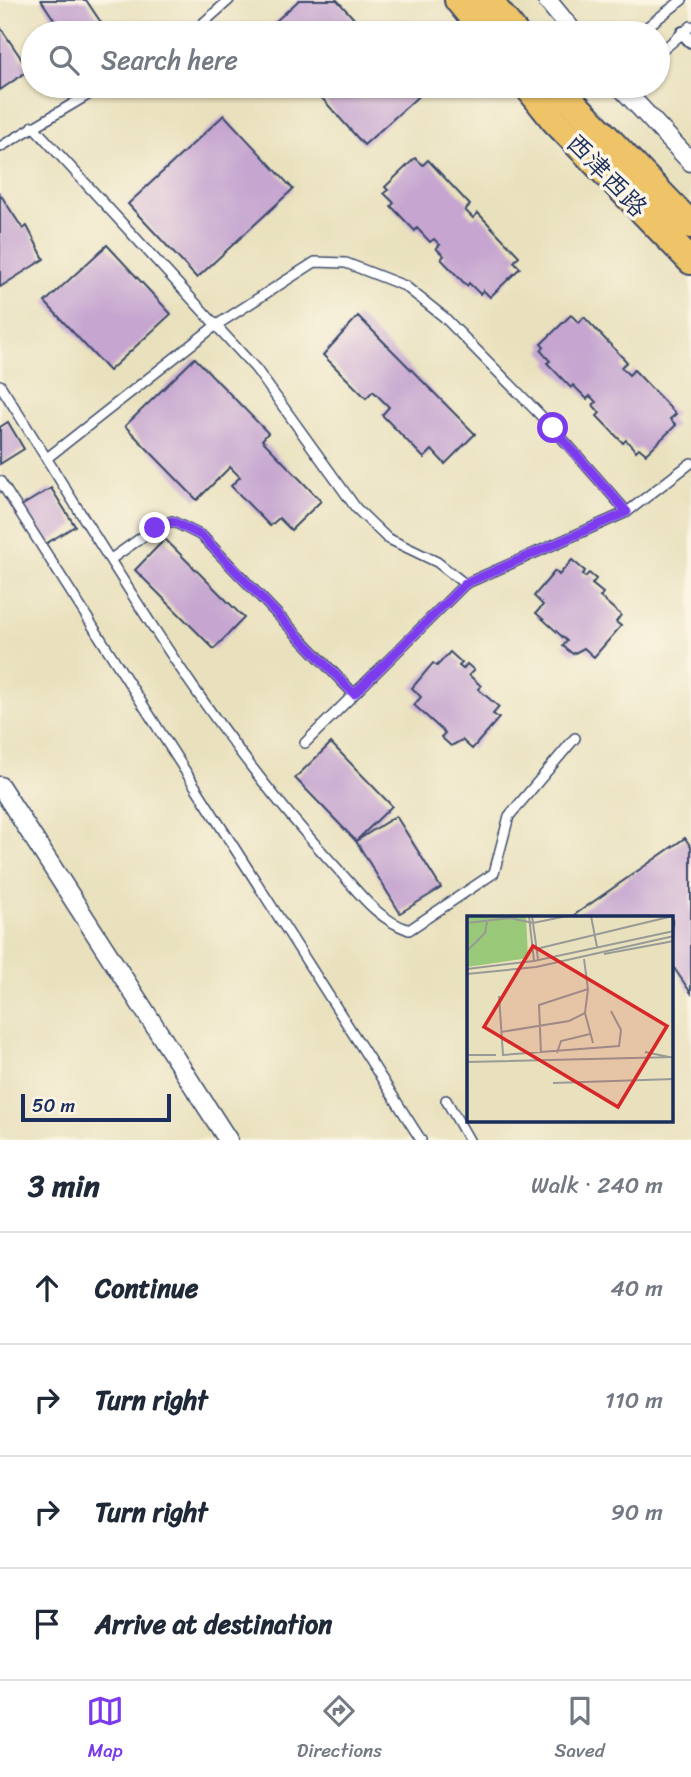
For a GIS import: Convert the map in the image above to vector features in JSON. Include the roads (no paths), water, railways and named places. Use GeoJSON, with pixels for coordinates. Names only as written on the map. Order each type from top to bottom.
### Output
{"type":"FeatureCollection","features":[{"type":"Feature","properties":{"kind":"main road"},"geometry":{"type":"LineString","coordinates":[[458,0],[475,21]]}},
{"type":"Feature","properties":{"kind":"main road"},"geometry":{"type":"LineString","coordinates":[[488,0],[505,21]]}},
{"type":"Feature","properties":{"kind":"main road","name":"西津西路"},"geometry":{"type":"LineString","coordinates":[[537,98],[554,120],[691,261]]}},
{"type":"Feature","properties":{"kind":"main road","name":"西津西路"},"geometry":{"type":"LineString","coordinates":[[569,98],[691,225]]}},
{"type":"Feature","properties":{"kind":"street"},"geometry":{"type":"LineString","coordinates":[[547,0],[565,21]]}},
{"type":"Feature","properties":{"kind":"street"},"geometry":{"type":"LineString","coordinates":[[631,98],[691,162]]}},
{"type":"Feature","properties":{"kind":"street"},"geometry":{"type":"LineString","coordinates":[[0,786],[228,1140]]}},
{"type":"Feature","properties":{"kind":"lane"},"geometry":{"type":"LineString","coordinates":[[205,21],[229,0]]}},
{"type":"Feature","properties":{"kind":"lane"},"geometry":{"type":"LineString","coordinates":[[655,21],[682,0]]}},
{"type":"Feature","properties":{"kind":"lane"},"geometry":{"type":"LineString","coordinates":[[670,46],[688,33]]}},
{"type":"Feature","properties":{"kind":"lane"},"geometry":{"type":"LineString","coordinates":[[0,147],[82,98]]}},
{"type":"Feature","properties":{"kind":"lane"},"geometry":{"type":"LineString","coordinates":[[33,126],[256,369],[356,508],[387,538],[436,562],[465,584]]}},
{"type":"Feature","properties":{"kind":"lane"},"geometry":{"type":"LineString","coordinates":[[47,458],[215,326],[315,262],[346,263],[405,286],[462,335],[553,428],[627,512]]}},
{"type":"Feature","properties":{"kind":"lane"},"geometry":{"type":"LineString","coordinates":[[0,385],[201,698],[308,837],[386,922],[409,930],[494,873],[509,816],[575,738]]}},
{"type":"Feature","properties":{"kind":"lane"},"geometry":{"type":"LineString","coordinates":[[305,743],[465,584],[627,512],[691,464]]}},
{"type":"Feature","properties":{"kind":"lane"},"geometry":{"type":"LineString","coordinates":[[0,481],[251,868],[421,1140]]}},
{"type":"Feature","properties":{"kind":"lane"},"geometry":{"type":"LineString","coordinates":[[111,559],[155,528],[172,521],[202,536],[354,694]]}},
{"type":"Feature","properties":{"kind":"lane"},"geometry":{"type":"LineString","coordinates":[[446,1100],[469,1140]]}}]}
